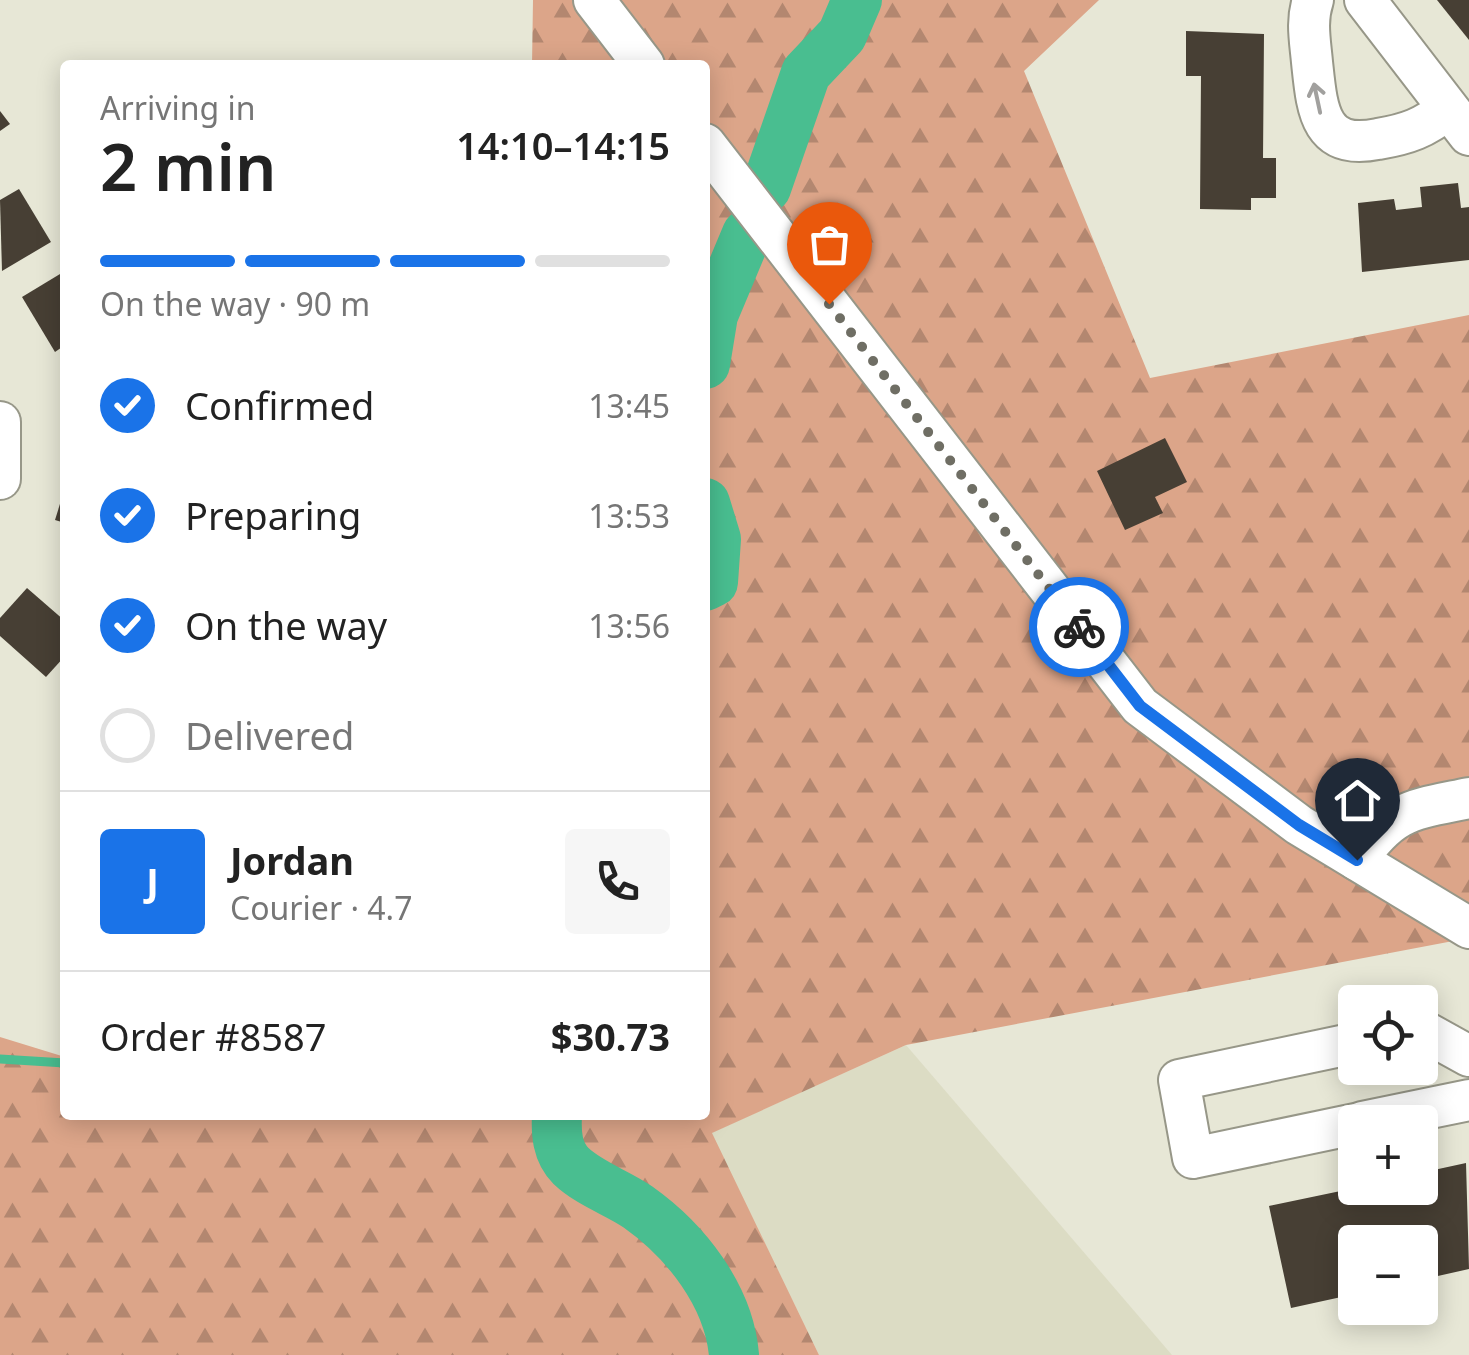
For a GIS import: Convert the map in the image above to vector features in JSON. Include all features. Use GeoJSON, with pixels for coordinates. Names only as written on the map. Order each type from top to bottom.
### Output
{"type":"FeatureCollection","features":[{"type":"Feature","properties":{"kind":"street"},"geometry":{"type":"LineString","coordinates":[[594,0],[640,60]]}},
{"type":"Feature","properties":{"kind":"street"},"geometry":{"type":"LineString","coordinates":[[1313,0],[1308,16],[1316,107],[1332,135],[1354,144],[1459,122],[1365,0]]}},
{"type":"Feature","properties":{"kind":"street"},"geometry":{"type":"LineString","coordinates":[[710,150],[1140,706],[1299,825],[1469,928]]}},
{"type":"Feature","properties":{"kind":"street"},"geometry":{"type":"LineString","coordinates":[[0,422],[0,479]]}},
{"type":"Feature","properties":{"kind":"street"},"geometry":{"type":"LineString","coordinates":[[1357,860],[1374,836],[1402,812],[1469,798]]}},
{"type":"Feature","properties":{"kind":"street"},"geometry":{"type":"LineString","coordinates":[[1438,1039],[1469,1056]]}},
{"type":"Feature","properties":{"kind":"street"},"geometry":{"type":"LineString","coordinates":[[1338,1047],[1179,1080],[1194,1158],[1338,1128]]}},
{"type":"Feature","properties":{"kind":"street"},"geometry":{"type":"LineString","coordinates":[[1438,1106],[1469,1100]]}},
{"type":"Feature","properties":{"kind":"shaded area"},"geometry":{"type":"Polygon","coordinates":[[[906,1045],[1172,1355],[819,1355],[711,1133],[906,1045]]]}},
{"type":"Feature","properties":{"kind":"green space"},"geometry":{"type":"Polygon","coordinates":[[[533,0],[1099,0],[1024,71],[1150,378],[1469,315],[1469,938],[906,1045],[712,1133],[819,1355],[0,1355],[0,1037],[60,1055],[60,1120],[710,1120],[710,60],[532,60],[533,0]]]}},
{"type":"Feature","properties":{"kind":"building"},"geometry":{"type":"Polygon","coordinates":[[[1437,0],[1469,0],[1469,40],[1437,0]]]}},
{"type":"Feature","properties":{"kind":"building"},"geometry":{"type":"Polygon","coordinates":[[[1186,31],[1264,34],[1263,158],[1276,158],[1276,198],[1251,198],[1251,210],[1200,209],[1201,76],[1186,76],[1186,31]]]}},
{"type":"Feature","properties":{"kind":"building"},"geometry":{"type":"Polygon","coordinates":[[[0,111],[10,124],[0,131],[0,111]]]}},
{"type":"Feature","properties":{"kind":"building"},"geometry":{"type":"Polygon","coordinates":[[[1458,183],[1461,208],[1469,207],[1469,260],[1362,272],[1358,203],[1394,199],[1396,210],[1422,207],[1420,187],[1458,183]]]}},
{"type":"Feature","properties":{"kind":"building"},"geometry":{"type":"Polygon","coordinates":[[[19,189],[51,242],[2,271],[0,200],[19,189]]]}},
{"type":"Feature","properties":{"kind":"building"},"geometry":{"type":"Polygon","coordinates":[[[60,274],[60,348],[55,352],[22,297],[60,274]]]}},
{"type":"Feature","properties":{"kind":"building"},"geometry":{"type":"Polygon","coordinates":[[[1165,438],[1187,482],[1155,497],[1163,513],[1125,530],[1097,471],[1165,438]]]}},
{"type":"Feature","properties":{"kind":"building"},"geometry":{"type":"Polygon","coordinates":[[[27,588],[60,617],[60,662],[46,677],[0,636],[0,618],[27,588]]]}},
{"type":"Feature","properties":{"kind":"building"},"geometry":{"type":"Polygon","coordinates":[[[1466,1163],[1469,1269],[1438,1276],[1438,1225],[1338,1225],[1338,1298],[1291,1308],[1269,1206],[1338,1192],[1338,1205],[1438,1205],[1438,1169],[1466,1163]]]}},
{"type":"Feature","properties":{"kind":"waterway"},"geometry":{"type":"LineString","coordinates":[[766,188],[806,73],[842,35],[857,0]]}},
{"type":"Feature","properties":{"kind":"waterway"},"geometry":{"type":"LineString","coordinates":[[710,333],[713,315],[747,234]]}},
{"type":"Feature","properties":{"kind":"waterway"},"geometry":{"type":"LineString","coordinates":[[710,519],[716,539],[710,584]]}},
{"type":"Feature","properties":{"kind":"waterway"},"geometry":{"type":"LineString","coordinates":[[0,1059],[60,1063]]}},
{"type":"Feature","properties":{"kind":"waterway"},"geometry":{"type":"LineString","coordinates":[[557,1120],[558,1142],[571,1166],[638,1207],[688,1253],[724,1312],[734,1355]]}},
{"type":"Feature","properties":{"kind":"way so far"},"geometry":{"type":"LineString","coordinates":[[829,304],[1079,627]]}},
{"type":"Feature","properties":{"kind":"route"},"geometry":{"type":"LineString","coordinates":[[1079,627],[1140,706],[1299,825],[1357,860]]}}]}
